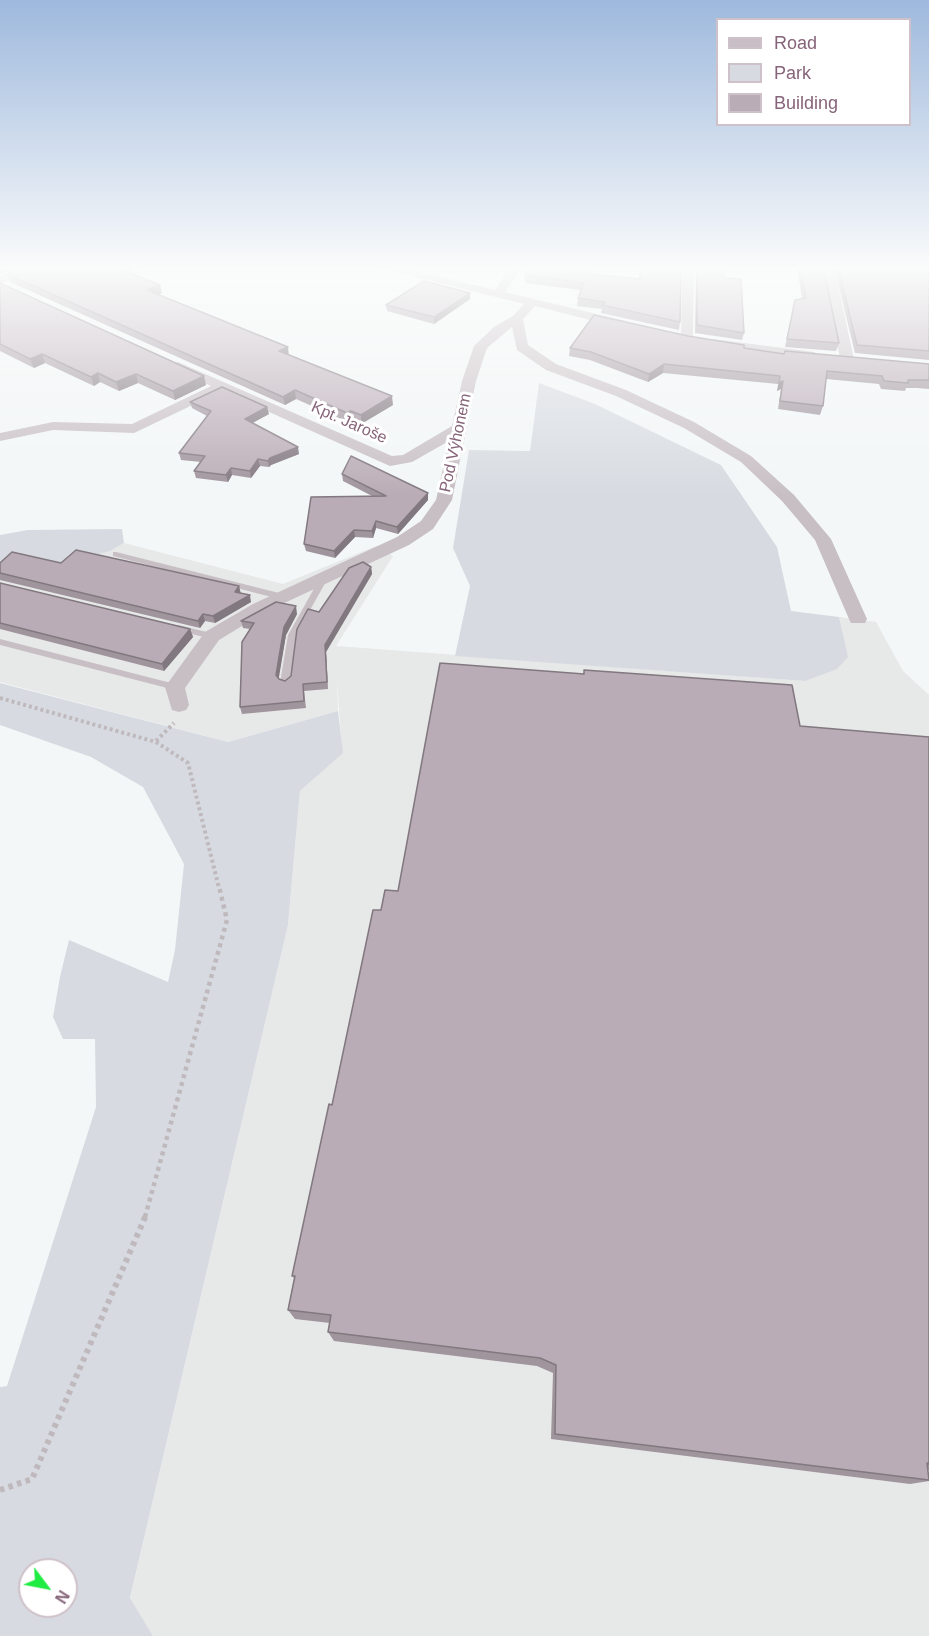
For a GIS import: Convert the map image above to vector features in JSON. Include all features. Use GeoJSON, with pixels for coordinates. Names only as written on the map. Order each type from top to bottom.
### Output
{"type":"FeatureCollection","features":[{"type":"Feature","properties":{"kind":"street","name":"Pod Výhonem"},"geometry":{"type":"LineString","coordinates":[[324,578],[403,541],[427,525],[444,500],[469,381],[485,343]]}},
{"type":"Feature","properties":{"kind":"street"},"geometry":{"type":"LineString","coordinates":[[521,343],[522,347],[551,366],[621,393],[689,425],[746,459],[788,498],[823,539],[858,619]]}},
{"type":"Feature","properties":{"kind":"street"},"geometry":{"type":"LineString","coordinates":[[728,343],[842,359],[840,343]]}},
{"type":"Feature","properties":{"kind":"street","name":"Kpt. Jaroše"},"geometry":{"type":"LineString","coordinates":[[167,361],[390,461],[407,459],[460,428]]}},
{"type":"Feature","properties":{"kind":"street"},"geometry":{"type":"LineString","coordinates":[[0,437],[54,426],[134,429],[221,386]]}},
{"type":"Feature","properties":{"kind":"street"},"geometry":{"type":"LineString","coordinates":[[178,705],[176,687],[212,636],[259,608],[324,578]]}},
{"type":"Feature","properties":{"kind":"lane"},"geometry":{"type":"LineString","coordinates":[[116,554],[283,597]]}},
{"type":"Feature","properties":{"kind":"lane"},"geometry":{"type":"LineString","coordinates":[[285,683],[292,634],[324,578]]}},
{"type":"Feature","properties":{"kind":"lane"},"geometry":{"type":"LineString","coordinates":[[168,625],[212,636]]}},
{"type":"Feature","properties":{"kind":"lane"},"geometry":{"type":"LineString","coordinates":[[0,642],[176,687]]}},
{"type":"Feature","properties":{"kind":"path"},"geometry":{"type":"LineString","coordinates":[[0,698],[156,741],[188,763],[226,920],[149,1208],[32,1479],[0,1490]]}},
{"type":"Feature","properties":{"kind":"shaded area"},"geometry":{"type":"Polygon","coordinates":[[[124,543],[283,584],[376,546],[393,556],[336,646],[805,681],[847,657],[839,617],[876,622],[903,671],[929,695],[929,1636],[153,1636],[130,1599],[288,925],[300,791],[342,753],[337,680],[338,711],[228,742],[0,682],[0,571],[110,551],[124,543]]]}},
{"type":"Feature","properties":{"kind":"green space"},"geometry":{"type":"Polygon","coordinates":[[[539,383],[595,404],[721,465],[777,547],[791,611],[839,617],[848,657],[837,669],[805,681],[455,656],[470,586],[453,548],[469,450],[530,451],[539,383]]]}},
{"type":"Feature","properties":{"kind":"green space"},"geometry":{"type":"Polygon","coordinates":[[[122,529],[124,543],[110,551],[49,567],[0,571],[0,535],[28,530],[122,529]]]}},
{"type":"Feature","properties":{"kind":"green space"},"geometry":{"type":"Polygon","coordinates":[[[0,683],[228,742],[338,711],[343,753],[300,791],[288,925],[130,1598],[153,1636],[0,1636],[0,1387],[7,1386],[96,1107],[95,1039],[63,1039],[53,1017],[60,977],[69,940],[168,982],[175,950],[184,864],[143,787],[91,757],[0,725],[0,683]]]}},
{"type":"Feature","properties":{"kind":"building"},"geometry":{"type":"Polygon","coordinates":[[[132,343],[204,376],[173,391],[136,374],[116,382],[98,373],[91,377],[42,354],[30,359],[0,344],[132,343]]]}},
{"type":"Feature","properties":{"kind":"building"},"geometry":{"type":"Polygon","coordinates":[[[163,343],[279,343],[288,347],[279,351],[392,396],[361,415],[351,411],[347,413],[295,390],[283,397],[163,343]]]}},
{"type":"Feature","properties":{"kind":"building"},"geometry":{"type":"Polygon","coordinates":[[[573,343],[734,343],[744,345],[744,348],[784,354],[785,351],[929,364],[929,380],[908,380],[908,383],[884,381],[882,376],[827,371],[823,406],[780,401],[783,381],[779,383],[780,376],[664,364],[649,374],[591,352],[570,348],[573,343]]]}},
{"type":"Feature","properties":{"kind":"building"},"geometry":{"type":"Polygon","coordinates":[[[929,343],[929,351],[857,345],[929,343]]]}},
{"type":"Feature","properties":{"kind":"building"},"geometry":{"type":"Polygon","coordinates":[[[222,387],[267,407],[245,419],[298,447],[270,458],[268,461],[258,459],[250,471],[231,468],[226,475],[194,471],[205,456],[179,453],[211,411],[190,402],[222,387]]]}},
{"type":"Feature","properties":{"kind":"building"},"geometry":{"type":"Polygon","coordinates":[[[351,456],[428,493],[397,527],[376,521],[372,531],[354,530],[334,551],[304,544],[311,497],[386,496],[342,474],[351,456]]]}},
{"type":"Feature","properties":{"kind":"building"},"geometry":{"type":"Polygon","coordinates":[[[76,550],[239,586],[235,592],[250,595],[213,616],[203,614],[198,621],[0,573],[0,563],[12,552],[61,563],[76,550]]]}},
{"type":"Feature","properties":{"kind":"building"},"geometry":{"type":"Polygon","coordinates":[[[363,562],[371,567],[325,645],[327,682],[303,684],[304,701],[240,707],[242,642],[254,623],[241,621],[276,602],[296,606],[284,627],[276,675],[285,681],[291,676],[297,629],[308,609],[319,612],[349,568],[363,562]]]}},
{"type":"Feature","properties":{"kind":"building"},"geometry":{"type":"Polygon","coordinates":[[[0,583],[190,629],[162,664],[0,623],[0,583]]]}},
{"type":"Feature","properties":{"kind":"building"},"geometry":{"type":"Polygon","coordinates":[[[440,663],[584,674],[584,670],[792,685],[800,726],[929,737],[929,1464],[927,1463],[929,1480],[555,1434],[556,1365],[540,1358],[328,1332],[331,1315],[288,1310],[295,1276],[292,1276],[329,1104],[332,1105],[373,910],[381,910],[385,890],[398,891],[440,663]]]}}]}
